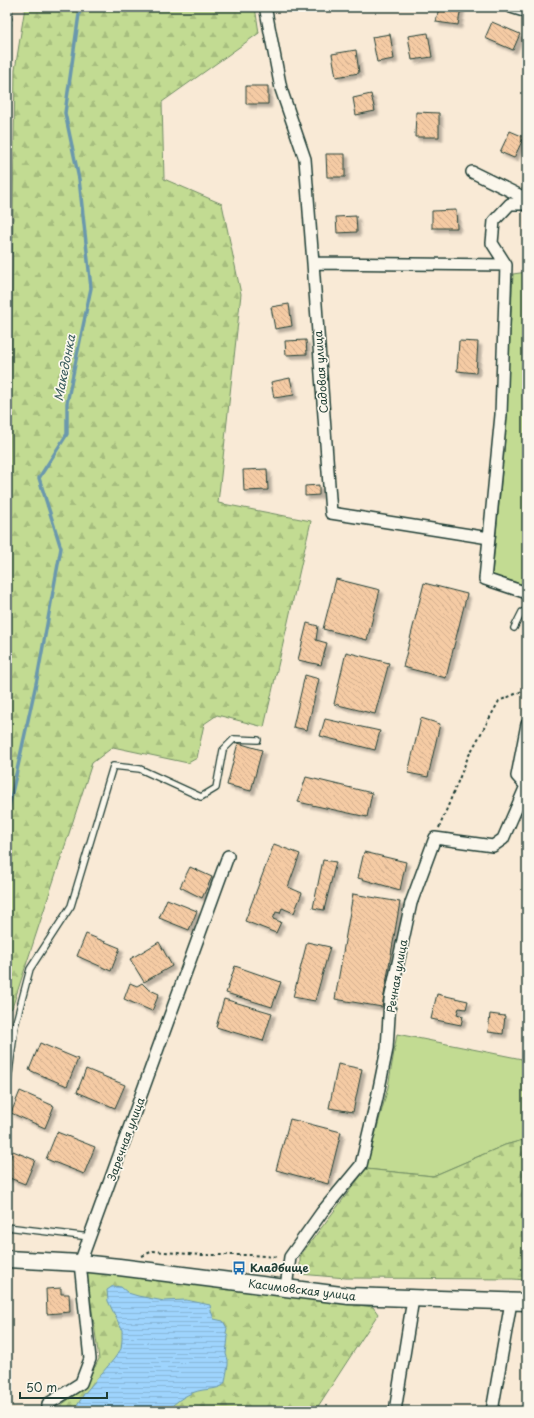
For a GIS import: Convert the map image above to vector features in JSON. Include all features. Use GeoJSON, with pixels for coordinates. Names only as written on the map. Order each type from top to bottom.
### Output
{"type":"FeatureCollection","features":[{"type":"Feature","properties":{"kind":"main road","name":"Касимовская улица"},"geometry":{"type":"LineString","coordinates":[[7,1259],[80,1263],[206,1277],[349,1296],[519,1302]]}},
{"type":"Feature","properties":{"kind":"street"},"geometry":{"type":"LineString","coordinates":[[267,7],[266,11],[281,89],[305,158],[313,263],[506,265]]}},
{"type":"Feature","properties":{"kind":"street"},"geometry":{"type":"LineString","coordinates":[[511,7],[527,12]]}},
{"type":"Feature","properties":{"kind":"street"},"geometry":{"type":"LineString","coordinates":[[472,172],[527,199]]}},
{"type":"Feature","properties":{"kind":"street"},"geometry":{"type":"LineString","coordinates":[[527,204],[510,204],[494,221],[492,243],[506,265],[501,415],[485,579],[527,593]]}},
{"type":"Feature","properties":{"kind":"street","name":"Садовая улица"},"geometry":{"type":"LineString","coordinates":[[313,263],[331,513],[489,538]]}},
{"type":"Feature","properties":{"kind":"street"},"geometry":{"type":"LineString","coordinates":[[435,838],[493,846],[503,839],[526,786],[517,776],[527,724]]}},
{"type":"Feature","properties":{"kind":"street","name":"Речная улица"},"geometry":{"type":"LineString","coordinates":[[286,1288],[290,1258],[322,1212],[361,1165],[387,1049],[390,1000],[412,903],[435,838]]}},
{"type":"Feature","properties":{"kind":"street","name":"Заречная улица"},"geometry":{"type":"LineString","coordinates":[[48,1411],[48,1404],[81,1383],[90,1359],[80,1263],[228,856]]}},
{"type":"Feature","properties":{"kind":"street"},"geometry":{"type":"LineString","coordinates":[[395,1411],[413,1299]]}},
{"type":"Feature","properties":{"kind":"street"},"geometry":{"type":"LineString","coordinates":[[492,1411],[519,1302]]}},
{"type":"Feature","properties":{"kind":"lane"},"geometry":{"type":"LineString","coordinates":[[514,628],[522,612],[527,610]]}},
{"type":"Feature","properties":{"kind":"lane"},"geometry":{"type":"LineString","coordinates":[[7,1089],[15,1026],[30,969],[71,906],[113,766],[140,768],[201,797],[216,788],[223,750],[234,739],[258,740]]}},
{"type":"Feature","properties":{"kind":"lane"},"geometry":{"type":"LineString","coordinates":[[7,1227],[90,1237]]}},
{"type":"Feature","properties":{"kind":"path"},"geometry":{"type":"LineString","coordinates":[[7,50],[13,7]]}},
{"type":"Feature","properties":{"kind":"path"},"geometry":{"type":"LineString","coordinates":[[435,838],[468,757],[499,701],[527,689]]}},
{"type":"Feature","properties":{"kind":"path"},"geometry":{"type":"LineString","coordinates":[[139,1258],[153,1251],[201,1255],[250,1255],[290,1258]]}},
{"type":"Feature","properties":{"kind":"green space"},"geometry":{"type":"Polygon","coordinates":[[[25,7],[255,7],[259,33],[162,102],[164,179],[222,204],[241,294],[218,503],[311,521],[264,727],[217,715],[204,724],[197,758],[188,763],[113,747],[92,763],[12,1008],[7,1011],[7,640],[15,70],[25,7]]]}},
{"type":"Feature","properties":{"kind":"green space"},"geometry":{"type":"Polygon","coordinates":[[[527,272],[527,586],[492,575],[504,453],[513,274],[527,272]]]}},
{"type":"Feature","properties":{"kind":"green space"},"geometry":{"type":"Polygon","coordinates":[[[397,1034],[527,1060],[527,1139],[505,1145],[433,1176],[366,1169],[388,1087],[397,1034]]]}},
{"type":"Feature","properties":{"kind":"green space"},"geometry":{"type":"Polygon","coordinates":[[[527,1139],[527,1280],[346,1278],[300,1274],[300,1256],[366,1169],[433,1176],[505,1145],[527,1139]]]}},
{"type":"Feature","properties":{"kind":"green space"},"geometry":{"type":"Polygon","coordinates":[[[86,1269],[373,1307],[378,1314],[315,1411],[61,1411],[61,1405],[83,1389],[99,1359],[86,1269]]]}},
{"type":"Feature","properties":{"kind":"water"},"geometry":{"type":"Polygon","coordinates":[[[113,1286],[121,1287],[128,1293],[138,1296],[164,1301],[186,1300],[210,1305],[214,1319],[223,1321],[227,1328],[226,1333],[228,1337],[226,1354],[228,1365],[225,1382],[222,1386],[198,1391],[188,1395],[179,1400],[167,1411],[74,1411],[84,1394],[121,1349],[122,1330],[108,1301],[107,1290],[113,1286]]]}},
{"type":"Feature","properties":{"kind":"building"},"geometry":{"type":"Polygon","coordinates":[[[439,7],[461,7],[458,25],[436,22],[439,7]]]}},
{"type":"Feature","properties":{"kind":"building"},"geometry":{"type":"Polygon","coordinates":[[[492,22],[520,34],[513,50],[485,38],[492,22]]]}},
{"type":"Feature","properties":{"kind":"building"},"geometry":{"type":"Polygon","coordinates":[[[428,33],[432,57],[412,60],[408,36],[428,33]]]}},
{"type":"Feature","properties":{"kind":"building"},"geometry":{"type":"Polygon","coordinates":[[[390,34],[394,59],[377,62],[372,37],[390,34]]]}},
{"type":"Feature","properties":{"kind":"building"},"geometry":{"type":"Polygon","coordinates":[[[356,50],[359,73],[336,77],[332,54],[356,50]]]}},
{"type":"Feature","properties":{"kind":"building"},"geometry":{"type":"Polygon","coordinates":[[[246,86],[268,86],[268,104],[246,104],[246,86]]]}},
{"type":"Feature","properties":{"kind":"building"},"geometry":{"type":"Polygon","coordinates":[[[371,94],[375,111],[356,115],[353,98],[371,94]]]}},
{"type":"Feature","properties":{"kind":"building"},"geometry":{"type":"Polygon","coordinates":[[[416,112],[439,113],[439,137],[415,137],[416,112]]]}},
{"type":"Feature","properties":{"kind":"building"},"geometry":{"type":"Polygon","coordinates":[[[510,131],[524,137],[514,158],[500,152],[510,131]]]}},
{"type":"Feature","properties":{"kind":"building"},"geometry":{"type":"Polygon","coordinates":[[[326,154],[345,154],[345,177],[327,177],[326,154]]]}},
{"type":"Feature","properties":{"kind":"building"},"geometry":{"type":"Polygon","coordinates":[[[456,210],[457,228],[432,228],[432,211],[456,210]]]}},
{"type":"Feature","properties":{"kind":"building"},"geometry":{"type":"Polygon","coordinates":[[[356,216],[357,232],[337,233],[336,217],[356,216]]]}},
{"type":"Feature","properties":{"kind":"building"},"geometry":{"type":"Polygon","coordinates":[[[289,304],[292,326],[275,329],[271,307],[289,304]]]}},
{"type":"Feature","properties":{"kind":"building"},"geometry":{"type":"Polygon","coordinates":[[[306,340],[307,354],[286,355],[285,341],[306,340]]]}},
{"type":"Feature","properties":{"kind":"building"},"geometry":{"type":"Polygon","coordinates":[[[459,341],[478,342],[476,373],[457,371],[459,341]]]}},
{"type":"Feature","properties":{"kind":"building"},"geometry":{"type":"Polygon","coordinates":[[[290,378],[294,395],[274,398],[271,382],[290,378]]]}},
{"type":"Feature","properties":{"kind":"building"},"geometry":{"type":"Polygon","coordinates":[[[267,469],[268,490],[244,491],[243,470],[267,469]]]}},
{"type":"Feature","properties":{"kind":"building"},"geometry":{"type":"Polygon","coordinates":[[[319,485],[319,495],[305,496],[305,486],[319,485]]]}},
{"type":"Feature","properties":{"kind":"building"},"geometry":{"type":"Polygon","coordinates":[[[336,579],[380,590],[367,640],[323,629],[336,579]]]}},
{"type":"Feature","properties":{"kind":"building"},"geometry":{"type":"Polygon","coordinates":[[[424,583],[467,594],[446,678],[403,667],[424,583]]]}},
{"type":"Feature","properties":{"kind":"building"},"geometry":{"type":"Polygon","coordinates":[[[307,623],[318,626],[316,640],[327,643],[321,665],[298,660],[307,623]]]}},
{"type":"Feature","properties":{"kind":"building"},"geometry":{"type":"Polygon","coordinates":[[[346,652],[389,663],[375,714],[334,704],[346,652]]]}},
{"type":"Feature","properties":{"kind":"building"},"geometry":{"type":"Polygon","coordinates":[[[305,675],[319,679],[307,730],[293,727],[305,675]]]}},
{"type":"Feature","properties":{"kind":"building"},"geometry":{"type":"Polygon","coordinates":[[[421,718],[440,724],[428,777],[408,773],[421,718]]]}},
{"type":"Feature","properties":{"kind":"building"},"geometry":{"type":"Polygon","coordinates":[[[325,719],[380,731],[375,750],[320,736],[325,719]]]}},
{"type":"Feature","properties":{"kind":"building"},"geometry":{"type":"Polygon","coordinates":[[[238,743],[262,750],[251,791],[227,785],[238,743]]]}},
{"type":"Feature","properties":{"kind":"building"},"geometry":{"type":"Polygon","coordinates":[[[306,777],[372,793],[367,817],[298,802],[306,777]]]}},
{"type":"Feature","properties":{"kind":"building"},"geometry":{"type":"Polygon","coordinates":[[[274,844],[300,854],[288,887],[302,893],[294,913],[282,908],[280,913],[276,912],[273,919],[281,922],[276,933],[245,921],[274,844]]]}},
{"type":"Feature","properties":{"kind":"building"},"geometry":{"type":"Polygon","coordinates":[[[364,852],[406,862],[400,890],[358,878],[364,852]]]}},
{"type":"Feature","properties":{"kind":"building"},"geometry":{"type":"Polygon","coordinates":[[[323,860],[336,862],[324,910],[313,908],[323,860]]]}},
{"type":"Feature","properties":{"kind":"building"},"geometry":{"type":"Polygon","coordinates":[[[190,867],[212,877],[202,898],[180,887],[190,867]]]}},
{"type":"Feature","properties":{"kind":"building"},"geometry":{"type":"Polygon","coordinates":[[[353,894],[400,902],[382,1007],[335,999],[353,894]]]}},
{"type":"Feature","properties":{"kind":"building"},"geometry":{"type":"Polygon","coordinates":[[[167,899],[197,911],[189,930],[159,918],[167,899]]]}},
{"type":"Feature","properties":{"kind":"building"},"geometry":{"type":"Polygon","coordinates":[[[86,934],[120,948],[111,971],[77,956],[86,934]]]}},
{"type":"Feature","properties":{"kind":"building"},"geometry":{"type":"Polygon","coordinates":[[[159,942],[172,966],[144,982],[130,959],[159,942]]]}},
{"type":"Feature","properties":{"kind":"building"},"geometry":{"type":"Polygon","coordinates":[[[307,942],[330,947],[315,1001],[293,997],[307,942]]]}},
{"type":"Feature","properties":{"kind":"building"},"geometry":{"type":"Polygon","coordinates":[[[235,966],[281,982],[272,1007],[226,993],[235,966]]]}},
{"type":"Feature","properties":{"kind":"building"},"geometry":{"type":"Polygon","coordinates":[[[130,983],[137,986],[142,983],[148,989],[159,994],[152,1011],[124,999],[130,983]]]}},
{"type":"Feature","properties":{"kind":"building"},"geometry":{"type":"Polygon","coordinates":[[[437,994],[468,1001],[466,1009],[459,1008],[457,1014],[463,1016],[461,1025],[431,1019],[437,994]]]}},
{"type":"Feature","properties":{"kind":"building"},"geometry":{"type":"Polygon","coordinates":[[[224,999],[272,1013],[263,1041],[216,1027],[224,999]]]}},
{"type":"Feature","properties":{"kind":"building"},"geometry":{"type":"Polygon","coordinates":[[[490,1014],[505,1016],[503,1034],[488,1032],[490,1014]]]}},
{"type":"Feature","properties":{"kind":"building"},"geometry":{"type":"Polygon","coordinates":[[[40,1043],[78,1059],[67,1086],[29,1070],[40,1043]]]}},
{"type":"Feature","properties":{"kind":"building"},"geometry":{"type":"Polygon","coordinates":[[[338,1064],[362,1069],[353,1112],[329,1108],[338,1064]]]}},
{"type":"Feature","properties":{"kind":"building"},"geometry":{"type":"Polygon","coordinates":[[[86,1069],[125,1085],[115,1108],[77,1092],[86,1069]]]}},
{"type":"Feature","properties":{"kind":"building"},"geometry":{"type":"Polygon","coordinates":[[[20,1091],[54,1106],[45,1128],[11,1113],[20,1091]]]}},
{"type":"Feature","properties":{"kind":"building"},"geometry":{"type":"Polygon","coordinates":[[[290,1119],[341,1132],[328,1184],[276,1170],[290,1119]]]}},
{"type":"Feature","properties":{"kind":"building"},"geometry":{"type":"Polygon","coordinates":[[[57,1132],[95,1147],[84,1174],[46,1159],[57,1132]]]}},
{"type":"Feature","properties":{"kind":"building"},"geometry":{"type":"Polygon","coordinates":[[[13,1151],[35,1160],[25,1184],[7,1177],[7,1166],[13,1151]]]}},
{"type":"Feature","properties":{"kind":"building"},"geometry":{"type":"Polygon","coordinates":[[[61,1288],[61,1294],[69,1294],[70,1312],[47,1314],[46,1289],[61,1288]]]}},
{"type":"Feature","properties":{"kind":"waterway","name":"Македонка"},"geometry":{"type":"LineString","coordinates":[[7,816],[37,679],[61,548],[39,478],[67,434],[67,403],[91,288],[79,179],[65,113],[80,7]]}},
{"type":"Feature","properties":{"kind":"place","name":"Кладбище"},"geometry":{"type":"Point","coordinates":[239,1268]}}]}
